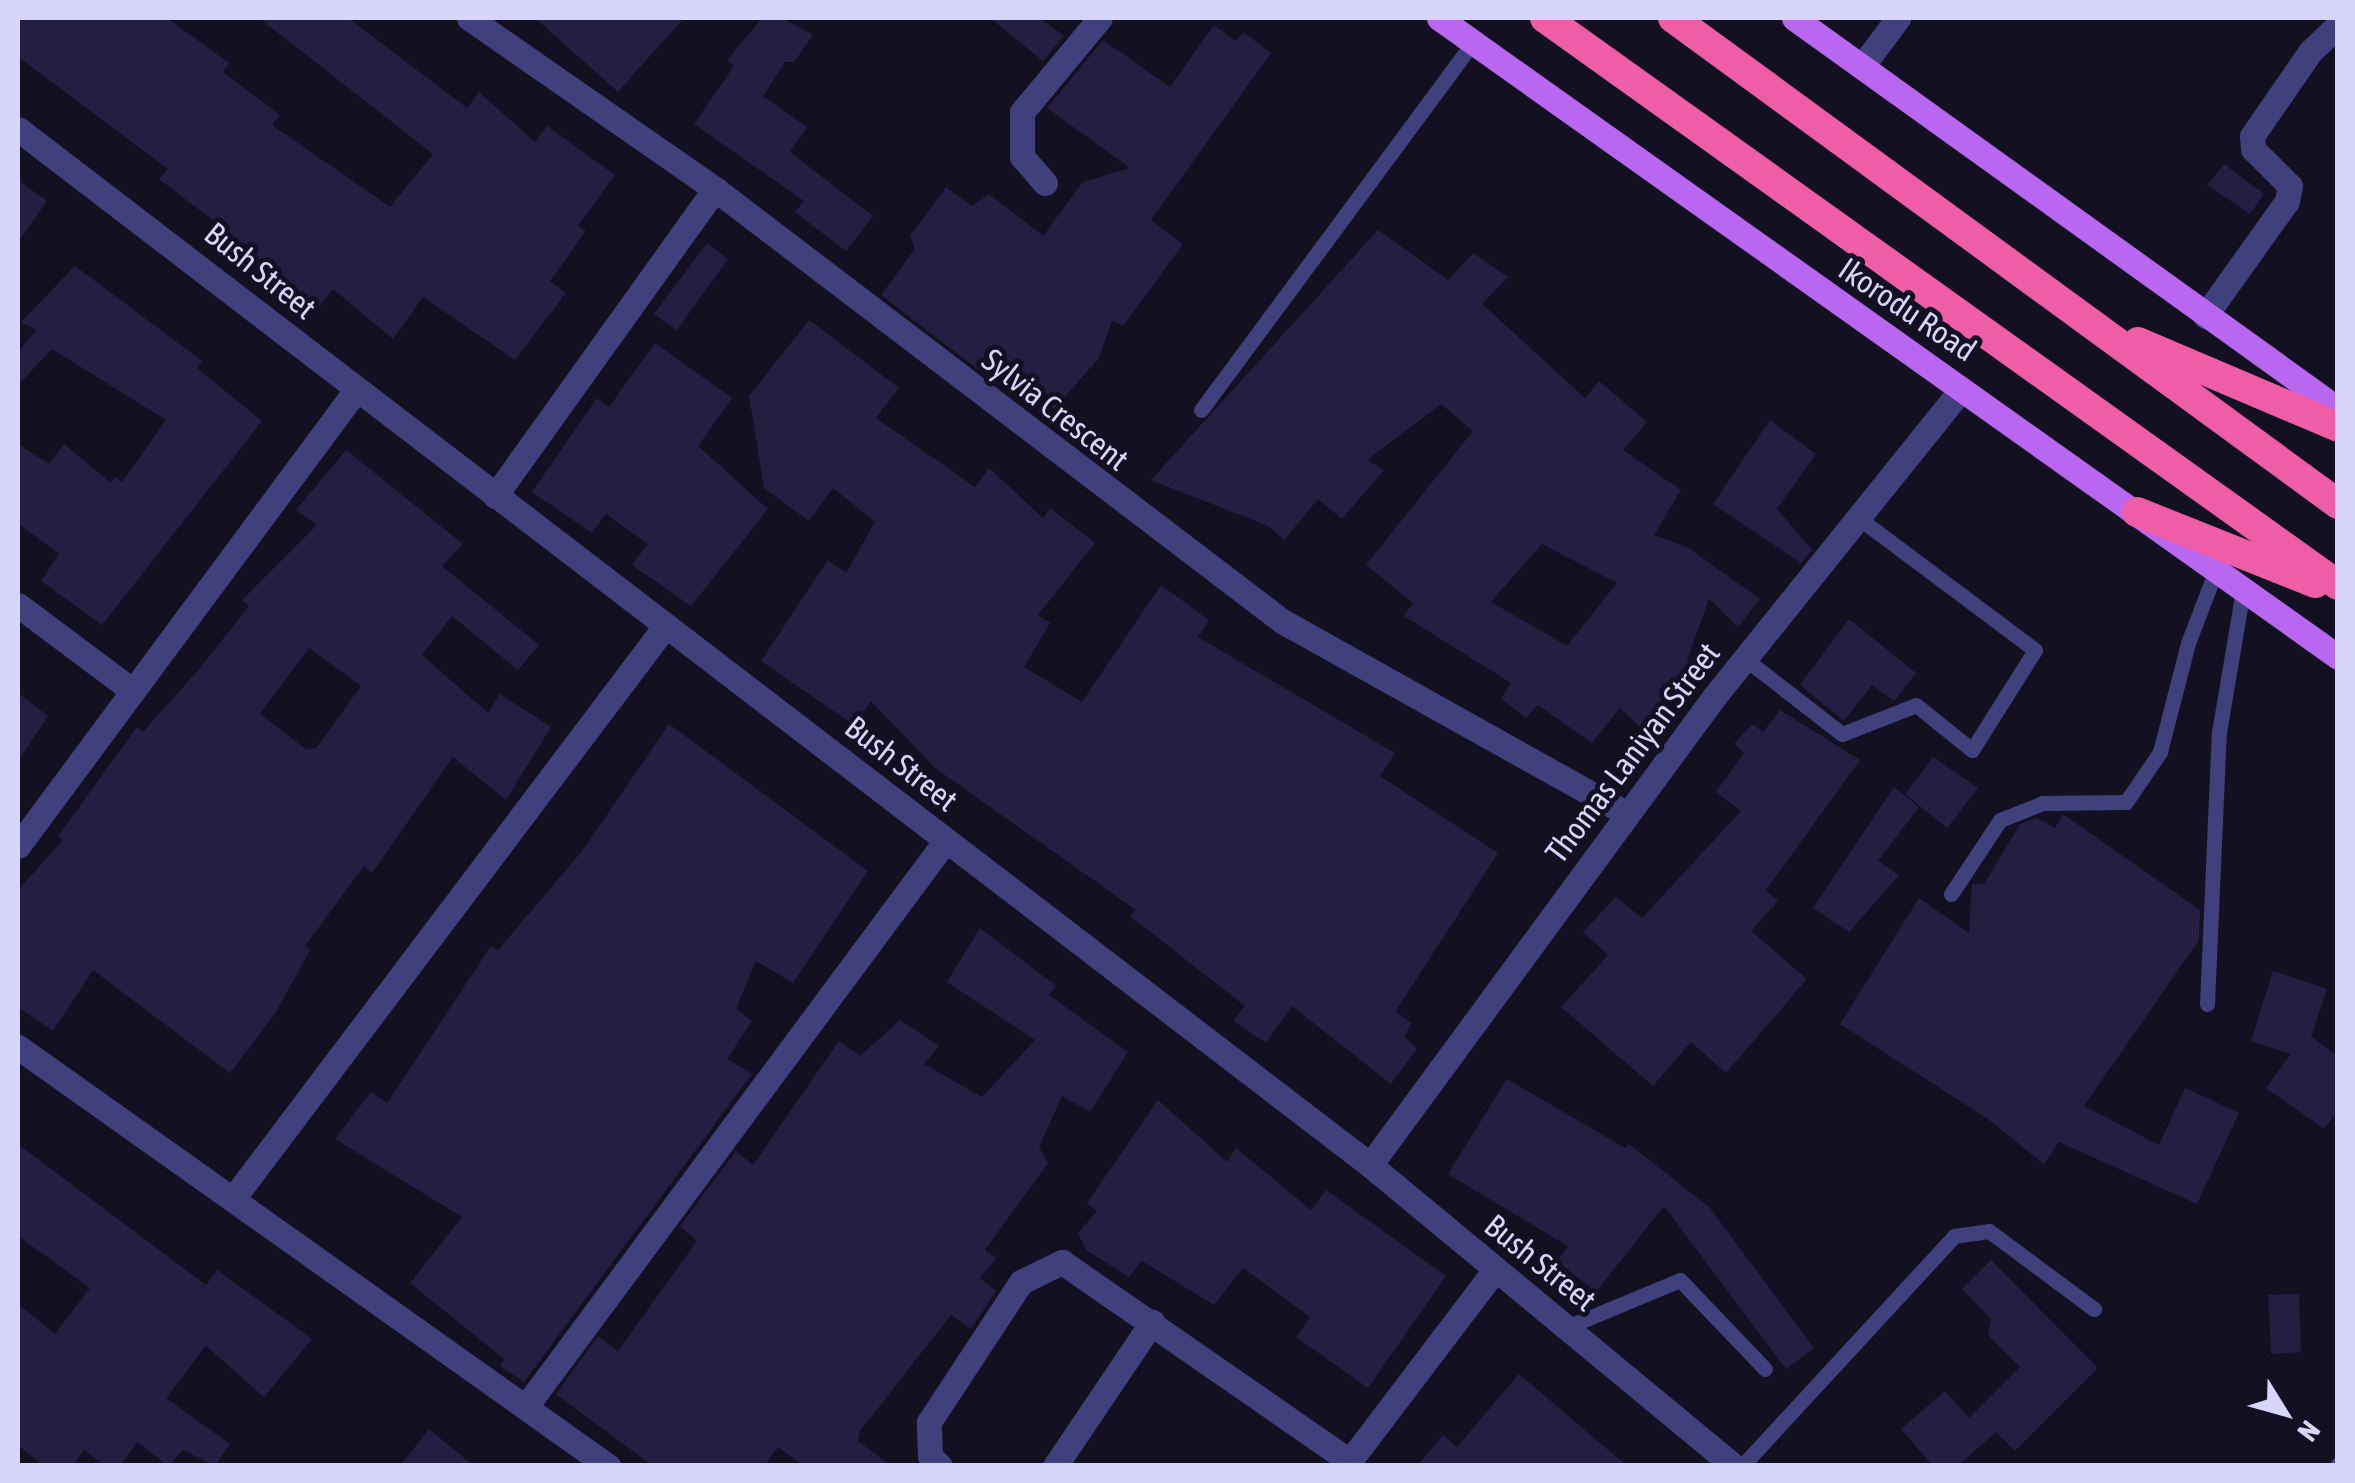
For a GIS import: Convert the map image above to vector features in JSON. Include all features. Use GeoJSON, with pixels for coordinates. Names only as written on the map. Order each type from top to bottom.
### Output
{"type":"FeatureCollection","features":[{"type":"Feature","properties":{"kind":"highway","name":"Ikorodu Road"},"geometry":{"type":"LineString","coordinates":[[1546,18],[2338,588]]}},
{"type":"Feature","properties":{"kind":"highway"},"geometry":{"type":"LineString","coordinates":[[1673,18],[2338,504]]}},
{"type":"Feature","properties":{"kind":"highway"},"geometry":{"type":"LineString","coordinates":[[2092,323],[2338,427]]}},
{"type":"Feature","properties":{"kind":"highway"},"geometry":{"type":"LineString","coordinates":[[2136,512],[2338,588]]}},
{"type":"Feature","properties":{"kind":"main road","name":"Ikorodu Road"},"geometry":{"type":"LineString","coordinates":[[1439,18],[2338,657]]}},
{"type":"Feature","properties":{"kind":"main road"},"geometry":{"type":"LineString","coordinates":[[1794,18],[2338,409]]}},
{"type":"Feature","properties":{"kind":"street","name":"Sylvia Crescent"},"geometry":{"type":"LineString","coordinates":[[469,18],[715,189],[1282,621],[1626,814]]}},
{"type":"Feature","properties":{"kind":"street"},"geometry":{"type":"LineString","coordinates":[[1045,183],[1022,157],[1022,112],[1100,18]]}},
{"type":"Feature","properties":{"kind":"street"},"geometry":{"type":"LineString","coordinates":[[1863,65],[1898,18]]}},
{"type":"Feature","properties":{"kind":"street"},"geometry":{"type":"LineString","coordinates":[[2205,316],[2287,201],[2290,186],[2253,149],[2252,136],[2310,52],[2338,25]]}},
{"type":"Feature","properties":{"kind":"street","name":"Bush Street"},"geometry":{"type":"LineString","coordinates":[[18,129],[178,246],[356,390],[1370,1166],[1734,1466]]}},
{"type":"Feature","properties":{"kind":"street"},"geometry":{"type":"LineString","coordinates":[[496,496],[715,189]]}},
{"type":"Feature","properties":{"kind":"street"},"geometry":{"type":"LineString","coordinates":[[18,846],[129,688],[356,390]]}},
{"type":"Feature","properties":{"kind":"street","name":"Thomas Laniyan Street"},"geometry":{"type":"LineString","coordinates":[[1370,1166],[1744,658],[1962,390]]}},
{"type":"Feature","properties":{"kind":"street"},"geometry":{"type":"LineString","coordinates":[[18,605],[129,688]]}},
{"type":"Feature","properties":{"kind":"street"},"geometry":{"type":"LineString","coordinates":[[235,1196],[666,625]]}},
{"type":"Feature","properties":{"kind":"street"},"geometry":{"type":"LineString","coordinates":[[527,1404],[946,840]]}},
{"type":"Feature","properties":{"kind":"street"},"geometry":{"type":"LineString","coordinates":[[18,1047],[147,1144],[235,1196],[608,1466]]}},
{"type":"Feature","properties":{"kind":"street"},"geometry":{"type":"LineString","coordinates":[[940,1466],[930,1456],[928,1422],[1021,1282],[1035,1271],[1062,1262],[1348,1464],[1495,1270]]}},
{"type":"Feature","properties":{"kind":"street"},"geometry":{"type":"LineString","coordinates":[[1055,1466],[1152,1322]]}},
{"type":"Feature","properties":{"kind":"lane"},"geometry":{"type":"LineString","coordinates":[[1201,410],[1473,42]]}},
{"type":"Feature","properties":{"kind":"lane"},"geometry":{"type":"LineString","coordinates":[[1744,658],[1842,734],[1916,705],[1972,750],[2034,650],[1856,516]]}},
{"type":"Feature","properties":{"kind":"lane"},"geometry":{"type":"LineString","coordinates":[[1951,894],[2000,820],[2043,802],[2126,802],[2160,752],[2188,643],[2216,570]]}},
{"type":"Feature","properties":{"kind":"lane"},"geometry":{"type":"LineString","coordinates":[[2207,1004],[2219,732],[2243,590]]}},
{"type":"Feature","properties":{"kind":"lane"},"geometry":{"type":"LineString","coordinates":[[1742,1466],[1954,1236],[1989,1231],[2094,1309]]}},
{"type":"Feature","properties":{"kind":"lane"},"geometry":{"type":"LineString","coordinates":[[1567,1327],[1680,1280],[1766,1369]]}},
{"type":"Feature","properties":{"kind":"building"},"geometry":{"type":"Polygon","coordinates":[[[18,18],[167,18],[229,63],[223,72],[280,115],[272,125],[390,207],[433,154],[259,18],[348,18],[467,108],[479,92],[535,142],[547,126],[615,175],[578,226],[586,231],[550,281],[566,293],[515,360],[423,297],[393,339],[333,289],[316,310],[224,241],[230,233],[159,179],[168,169],[18,57],[18,18]]]}},
{"type":"Feature","properties":{"kind":"building"},"geometry":{"type":"Polygon","coordinates":[[[535,18],[684,18],[618,92],[535,18]]]}},
{"type":"Feature","properties":{"kind":"building"},"geometry":{"type":"Polygon","coordinates":[[[762,18],[782,18],[813,35],[794,62],[785,62],[763,96],[807,127],[790,152],[873,216],[846,251],[795,212],[804,201],[694,124],[734,66],[727,60],[762,18]]]}},
{"type":"Feature","properties":{"kind":"building"},"geometry":{"type":"Polygon","coordinates":[[[990,18],[1040,18],[1064,36],[1043,61],[990,18]]]}},
{"type":"Feature","properties":{"kind":"building"},"geometry":{"type":"Polygon","coordinates":[[[1214,25],[1236,41],[1243,32],[1271,53],[1151,220],[1183,244],[1124,325],[1112,321],[1099,358],[1054,409],[999,359],[997,384],[881,295],[915,249],[910,236],[946,187],[972,206],[989,194],[1043,236],[1083,182],[1130,168],[1047,108],[1103,40],[1170,87],[1214,25]]]}},
{"type":"Feature","properties":{"kind":"building"},"geometry":{"type":"Polygon","coordinates":[[[2224,164],[2264,194],[2250,214],[2207,185],[2224,164]]]}},
{"type":"Feature","properties":{"kind":"building"},"geometry":{"type":"Polygon","coordinates":[[[18,180],[47,201],[18,242],[18,180]]]}},
{"type":"Feature","properties":{"kind":"building"},"geometry":{"type":"Polygon","coordinates":[[[1378,230],[1448,280],[1473,253],[1508,277],[1482,304],[1585,398],[1599,381],[1647,422],[1623,450],[1681,490],[1654,535],[1687,547],[1760,599],[1738,627],[1709,599],[1687,660],[1707,670],[1651,737],[1620,708],[1592,743],[1538,705],[1526,718],[1501,699],[1511,683],[1404,616],[1413,603],[1366,565],[1473,431],[1441,404],[1367,460],[1384,470],[1342,519],[1318,499],[1284,540],[1268,526],[1151,480],[1378,230]],[[1542,544],[1491,602],[1567,646],[1617,583],[1542,544]]]}},
{"type":"Feature","properties":{"kind":"building"},"geometry":{"type":"Polygon","coordinates":[[[707,243],[728,259],[677,330],[654,314],[707,243]]]}},
{"type":"Feature","properties":{"kind":"building"},"geometry":{"type":"Polygon","coordinates":[[[75,266],[202,361],[197,368],[262,421],[102,625],[41,581],[59,554],[18,523],[18,444],[49,464],[64,444],[111,483],[115,477],[122,482],[166,420],[52,349],[18,385],[18,352],[36,330],[21,322],[75,266]]]}},
{"type":"Feature","properties":{"kind":"building"},"geometry":{"type":"Polygon","coordinates":[[[809,320],[899,388],[876,418],[975,487],[989,468],[1043,518],[1050,508],[1095,543],[1038,615],[1050,623],[1024,667],[1082,702],[1161,585],[1209,620],[1198,637],[1395,753],[1380,776],[1498,853],[1395,1012],[1412,1023],[1404,1036],[1417,1049],[1391,1084],[1292,1006],[1266,1043],[1233,1021],[1245,1006],[1130,916],[1136,910],[935,768],[871,701],[854,725],[761,661],[828,560],[846,573],[875,522],[833,488],[809,521],[764,488],[749,396],[809,320]]]}},
{"type":"Feature","properties":{"kind":"building"},"geometry":{"type":"Polygon","coordinates":[[[655,343],[732,398],[698,446],[768,509],[691,606],[632,565],[648,544],[606,514],[592,533],[532,492],[597,398],[609,407],[655,343]]]}},
{"type":"Feature","properties":{"kind":"building"},"geometry":{"type":"Polygon","coordinates":[[[1770,420],[1816,454],[1777,509],[1812,550],[1801,563],[1713,504],[1770,420]]]}},
{"type":"Feature","properties":{"kind":"building"},"geometry":{"type":"Polygon","coordinates":[[[346,450],[463,544],[442,566],[539,645],[518,670],[452,616],[422,655],[488,713],[500,694],[551,727],[506,800],[453,757],[372,873],[364,866],[305,946],[310,950],[276,1012],[230,1073],[93,970],[53,1031],[18,1007],[18,890],[63,840],[58,836],[137,727],[143,732],[249,606],[242,600],[317,525],[296,510],[346,450]],[[309,648],[260,714],[307,750],[317,747],[361,686],[309,648]]]}},
{"type":"Feature","properties":{"kind":"building"},"geometry":{"type":"Polygon","coordinates":[[[1849,619],[1916,673],[1894,701],[1872,685],[1844,721],[1800,685],[1849,619]]]}},
{"type":"Feature","properties":{"kind":"building"},"geometry":{"type":"Polygon","coordinates":[[[18,693],[48,716],[18,761],[18,693]]]}},
{"type":"Feature","properties":{"kind":"building"},"geometry":{"type":"Polygon","coordinates":[[[1780,710],[1860,760],[1766,890],[1778,901],[1751,931],[1807,979],[1726,1073],[1691,1042],[1653,1086],[1561,1007],[1608,955],[1583,932],[1616,897],[1642,918],[1741,811],[1716,792],[1744,753],[1734,744],[1752,724],[1763,732],[1780,710]]]}},
{"type":"Feature","properties":{"kind":"building"},"geometry":{"type":"Polygon","coordinates":[[[669,724],[868,871],[793,983],[756,961],[736,1008],[752,1021],[727,1059],[752,1074],[524,1382],[500,1366],[504,1359],[410,1283],[462,1217],[335,1139],[371,1092],[387,1103],[491,946],[498,950],[583,850],[669,724]]]}},
{"type":"Feature","properties":{"kind":"building"},"geometry":{"type":"Polygon","coordinates":[[[1933,757],[1978,788],[1947,828],[1905,794],[1933,757]]]}},
{"type":"Feature","properties":{"kind":"building"},"geometry":{"type":"Polygon","coordinates":[[[1894,787],[1919,807],[1878,861],[1899,875],[1849,932],[1813,908],[1894,787]]]}},
{"type":"Feature","properties":{"kind":"building"},"geometry":{"type":"Polygon","coordinates":[[[2063,814],[2200,910],[2199,940],[2084,1106],[2159,1145],[2185,1088],[2239,1113],[2197,1204],[2059,1142],[2044,1164],[1988,1119],[1840,1024],[1919,898],[1969,933],[1972,884],[1984,884],[2020,824],[2037,818],[2055,828],[2063,814]]]}},
{"type":"Feature","properties":{"kind":"building"},"geometry":{"type":"Polygon","coordinates":[[[980,928],[1056,986],[1049,995],[1128,1052],[1090,1112],[1062,1096],[1039,1147],[1048,1163],[985,1250],[996,1258],[980,1278],[996,1291],[971,1329],[951,1315],[860,1431],[858,1441],[891,1466],[803,1466],[778,1447],[764,1466],[653,1466],[556,1394],[598,1336],[618,1351],[697,1241],[680,1226],[736,1151],[753,1165],[839,1041],[860,1056],[900,1020],[939,1046],[924,1064],[982,1097],[1035,1040],[947,982],[980,928]]]}},
{"type":"Feature","properties":{"kind":"building"},"geometry":{"type":"Polygon","coordinates":[[[2273,971],[2327,989],[2311,1037],[2338,1056],[2338,1111],[2324,1129],[2266,1088],[2291,1054],[2251,1041],[2273,971]]]}},
{"type":"Feature","properties":{"kind":"building"},"geometry":{"type":"Polygon","coordinates":[[[1507,1079],[1625,1148],[1629,1144],[1710,1208],[1814,1348],[1786,1369],[1664,1206],[1596,1292],[1557,1261],[1568,1246],[1448,1174],[1507,1079]]]}},
{"type":"Feature","properties":{"kind":"building"},"geometry":{"type":"Polygon","coordinates":[[[1158,1100],[1227,1162],[1236,1148],[1311,1210],[1326,1190],[1446,1276],[1368,1388],[1296,1337],[1310,1317],[1243,1268],[1214,1305],[1142,1261],[1129,1277],[1086,1250],[1078,1233],[1097,1211],[1087,1203],[1158,1100]]]}},
{"type":"Feature","properties":{"kind":"building"},"geometry":{"type":"Polygon","coordinates":[[[18,1144],[206,1285],[217,1270],[312,1339],[264,1397],[206,1346],[166,1398],[230,1444],[215,1466],[183,1450],[168,1466],[137,1442],[120,1466],[105,1466],[84,1450],[73,1466],[44,1466],[18,1446],[18,1304],[55,1334],[90,1288],[18,1236],[18,1144]]]}},
{"type":"Feature","properties":{"kind":"building"},"geometry":{"type":"Polygon","coordinates":[[[1991,1260],[2098,1368],[2015,1451],[1996,1432],[1958,1466],[1933,1466],[1901,1429],[1945,1391],[1969,1418],[2020,1367],[1988,1335],[1991,1319],[1962,1289],[1991,1260]]]}},
{"type":"Feature","properties":{"kind":"building"},"geometry":{"type":"Polygon","coordinates":[[[2299,1294],[2301,1352],[2271,1354],[2268,1295],[2299,1294]]]}},
{"type":"Feature","properties":{"kind":"building"},"geometry":{"type":"Polygon","coordinates":[[[1519,1374],[1627,1466],[1417,1466],[1443,1435],[1457,1447],[1519,1374]]]}},
{"type":"Feature","properties":{"kind":"building"},"geometry":{"type":"Polygon","coordinates":[[[429,1429],[474,1466],[400,1466],[429,1429]]]}}]}
